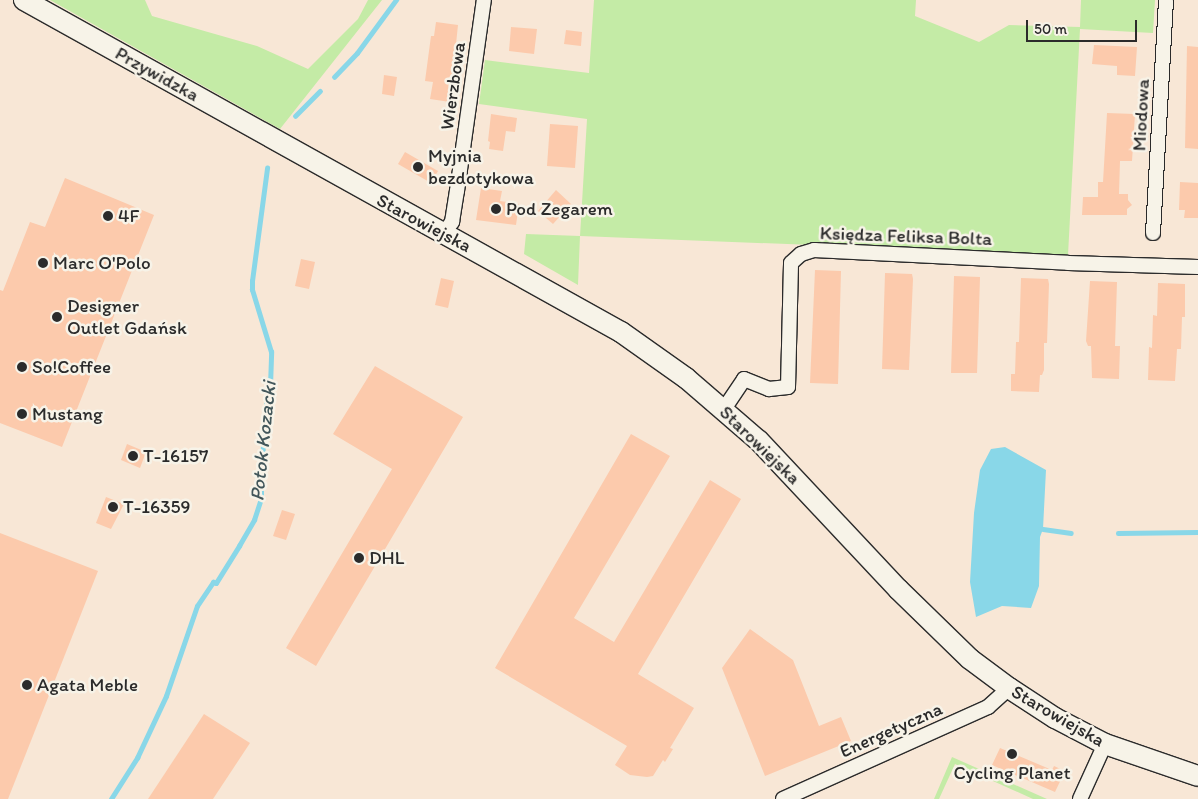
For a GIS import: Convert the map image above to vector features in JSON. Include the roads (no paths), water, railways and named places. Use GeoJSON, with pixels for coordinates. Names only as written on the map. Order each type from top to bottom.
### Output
{"type":"FeatureCollection","features":[{"type":"Feature","properties":{"kind":"street","name":"Przywidzka"},"geometry":{"type":"LineString","coordinates":[[24,0],[289,150]]}},
{"type":"Feature","properties":{"kind":"street","name":"Wierzbowa"},"geometry":{"type":"LineString","coordinates":[[444,233],[452,222],[458,191],[484,0]]}},
{"type":"Feature","properties":{"kind":"street","name":"Miodowa"},"geometry":{"type":"LineString","coordinates":[[1153,233],[1166,0]]}},
{"type":"Feature","properties":{"kind":"street","name":"Starowiejska"},"geometry":{"type":"LineString","coordinates":[[289,150],[444,233],[621,332],[686,378],[724,409],[778,460],[933,624],[970,659],[1009,688],[1055,718],[1105,744],[1198,776]]}},
{"type":"Feature","properties":{"kind":"street","name":"Księdza Feliksa Bolta"},"geometry":{"type":"LineString","coordinates":[[724,409],[744,380],[769,389],[788,387],[792,263],[801,254],[814,250],[1068,264],[1198,267]]}},
{"type":"Feature","properties":{"kind":"street","name":"Energetyczna"},"geometry":{"type":"LineString","coordinates":[[783,799],[988,707],[1009,688]]}},
{"type":"Feature","properties":{"kind":"street"},"geometry":{"type":"LineString","coordinates":[[1080,799],[1105,744]]}},
{"type":"Feature","properties":{"kind":"water"},"geometry":{"type":"Polygon","coordinates":[[[1005,447],[1046,470],[1043,529],[1040,537],[1039,586],[1031,608],[1002,606],[976,617],[970,582],[974,513],[980,470],[991,449],[1005,447]]]}},
{"type":"Feature","properties":{"kind":"waterway","name":"Potok Kozacki"},"geometry":{"type":"LineString","coordinates":[[334,77],[357,53],[396,0]]}},
{"type":"Feature","properties":{"kind":"waterway","name":"Potok Kozacki"},"geometry":{"type":"LineString","coordinates":[[295,116],[320,91]]}},
{"type":"Feature","properties":{"kind":"waterway","name":"Potok Kozacki"},"geometry":{"type":"LineString","coordinates":[[111,799],[137,758],[166,696],[197,606],[213,582],[216,583],[239,546],[254,520],[261,498],[261,472],[267,394],[270,386],[271,352],[252,290],[252,281],[267,168]]}},
{"type":"Feature","properties":{"kind":"waterway"},"geometry":{"type":"LineString","coordinates":[[1043,529],[1071,533]]}},
{"type":"Feature","properties":{"kind":"waterway"},"geometry":{"type":"LineString","coordinates":[[1118,533],[1198,532]]}},
{"type":"Feature","properties":{"kind":"place","name":"Myjnia bezdotykowa"},"geometry":{"type":"Point","coordinates":[418,167]}},
{"type":"Feature","properties":{"kind":"place","name":"Pod Zegarem"},"geometry":{"type":"Point","coordinates":[496,209]}},
{"type":"Feature","properties":{"kind":"place","name":"4F"},"geometry":{"type":"Point","coordinates":[108,216]}},
{"type":"Feature","properties":{"kind":"place","name":"Marc O'Polo"},"geometry":{"type":"Point","coordinates":[43,263]}},
{"type":"Feature","properties":{"kind":"place","name":"Designer Outlet Gdańsk"},"geometry":{"type":"Point","coordinates":[57,317]}},
{"type":"Feature","properties":{"kind":"place","name":"So!Coffee"},"geometry":{"type":"Point","coordinates":[22,367]}},
{"type":"Feature","properties":{"kind":"place","name":"Mustang"},"geometry":{"type":"Point","coordinates":[22,414]}},
{"type":"Feature","properties":{"kind":"place","name":"T-16157"},"geometry":{"type":"Point","coordinates":[133,456]}},
{"type":"Feature","properties":{"kind":"place","name":"T-16359"},"geometry":{"type":"Point","coordinates":[113,507]}},
{"type":"Feature","properties":{"kind":"place","name":"DHL"},"geometry":{"type":"Point","coordinates":[359,558]}},
{"type":"Feature","properties":{"kind":"place","name":"Agata Meble"},"geometry":{"type":"Point","coordinates":[27,685]}},
{"type":"Feature","properties":{"kind":"place","name":"Cycling Planet"},"geometry":{"type":"Point","coordinates":[1012,754]}}]}
